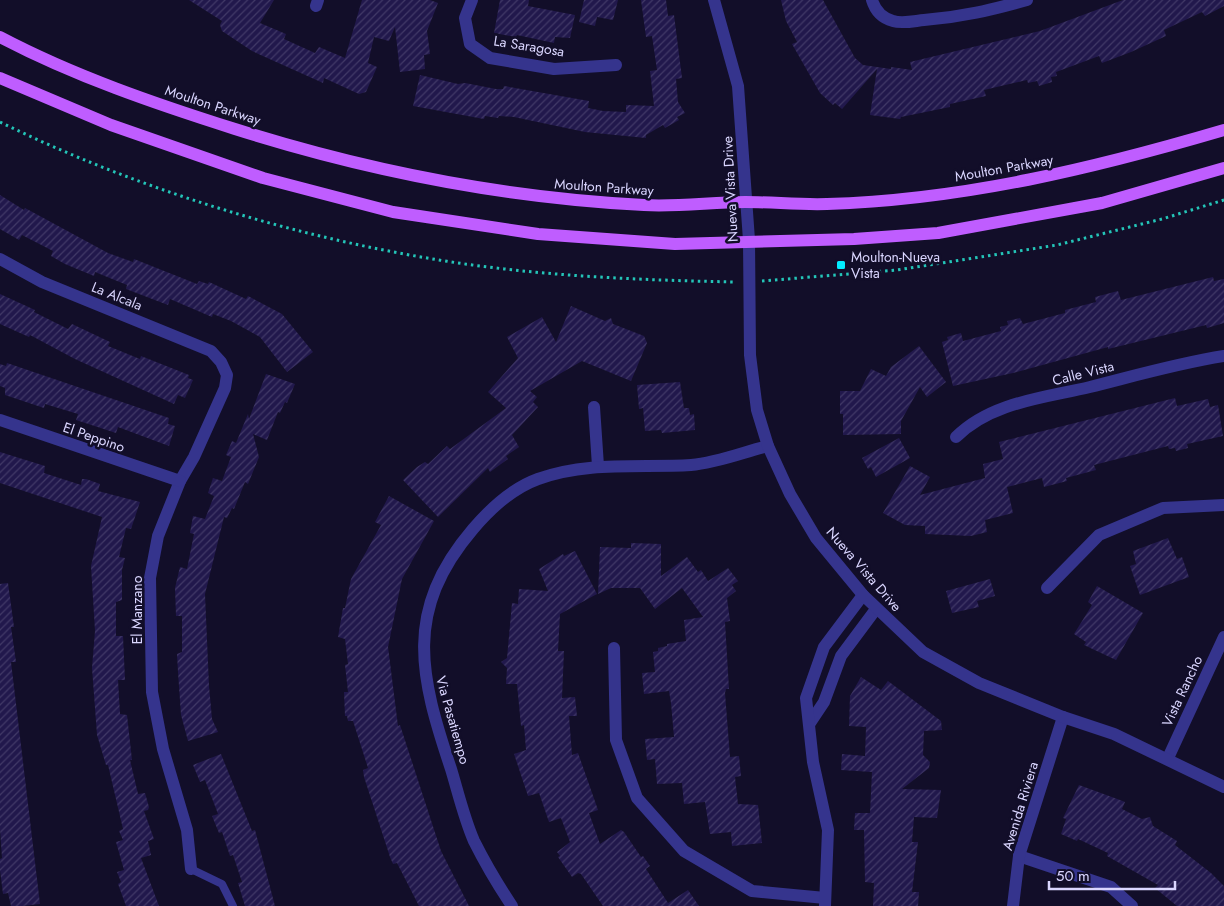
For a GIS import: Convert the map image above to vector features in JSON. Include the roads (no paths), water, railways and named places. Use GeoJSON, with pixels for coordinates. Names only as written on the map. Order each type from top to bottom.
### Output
{"type":"FeatureCollection","features":[{"type":"Feature","properties":{"kind":"main road","name":"Moulton Parkway"},"geometry":{"type":"LineString","coordinates":[[0,37],[110,85],[190,115],[272,141],[460,186],[552,199],[648,206],[747,202],[826,204],[894,199],[1017,183],[1144,153],[1224,130]]}},
{"type":"Feature","properties":{"kind":"main road"},"geometry":{"type":"LineString","coordinates":[[0,78],[42,97],[180,151],[272,181],[393,212],[538,234],[674,244],[749,240],[854,239],[938,232],[1102,203],[1224,168]]}},
{"type":"Feature","properties":{"kind":"street","name":"La Saragosa"},"geometry":{"type":"LineString","coordinates":[[472,0],[465,18],[470,44],[490,58],[554,69],[616,65]]}},
{"type":"Feature","properties":{"kind":"street","name":"Nueva Vista Drive"},"geometry":{"type":"LineString","coordinates":[[714,0],[738,86],[749,240],[750,355],[757,410],[768,446],[790,494],[816,538],[876,609],[923,652],[979,683],[1063,717],[1114,734],[1168,758],[1224,787]]}},
{"type":"Feature","properties":{"kind":"street"},"geometry":{"type":"LineString","coordinates":[[872,0],[874,7],[882,16],[893,21],[906,22],[966,16],[1027,0]]}},
{"type":"Feature","properties":{"kind":"street","name":"La Alcala"},"geometry":{"type":"LineString","coordinates":[[0,259],[42,282],[197,344],[211,351],[221,362]]}},
{"type":"Feature","properties":{"kind":"street","name":"Calle Vista"},"geometry":{"type":"LineString","coordinates":[[956,437],[978,420],[1012,406],[1224,356]]}},
{"type":"Feature","properties":{"kind":"street","name":"El Manzano"},"geometry":{"type":"LineString","coordinates":[[192,869],[187,830],[162,749],[152,692],[150,578],[158,536],[180,481],[194,457],[224,388],[227,375],[221,362]]}},
{"type":"Feature","properties":{"kind":"street"},"geometry":{"type":"LineString","coordinates":[[594,407],[598,466]]}},
{"type":"Feature","properties":{"kind":"street","name":"El Peppino"},"geometry":{"type":"LineString","coordinates":[[0,420],[180,481]]}},
{"type":"Feature","properties":{"kind":"street","name":"Via Pasatiempo"},"geometry":{"type":"LineString","coordinates":[[512,906],[474,840],[430,707],[424,673],[423,642],[432,603],[442,572],[455,551],[478,523],[505,498],[538,479],[598,466],[699,464],[768,446]]}},
{"type":"Feature","properties":{"kind":"street"},"geometry":{"type":"LineString","coordinates":[[1047,588],[1099,535],[1164,508],[1224,504]]}},
{"type":"Feature","properties":{"kind":"street"},"geometry":{"type":"LineString","coordinates":[[614,648],[616,740],[637,798],[684,851],[752,891],[825,902],[828,830],[813,762],[806,698],[824,647],[864,595]]}},
{"type":"Feature","properties":{"kind":"street"},"geometry":{"type":"LineString","coordinates":[[810,723],[824,702],[841,656],[876,609]]}},
{"type":"Feature","properties":{"kind":"street","name":"Vista Rancho"},"geometry":{"type":"LineString","coordinates":[[1168,758],[1224,637]]}},
{"type":"Feature","properties":{"kind":"street"},"geometry":{"type":"LineString","coordinates":[[816,670],[834,674]]}},
{"type":"Feature","properties":{"kind":"street","name":"Avenida Riviera"},"geometry":{"type":"LineString","coordinates":[[1013,906],[1019,856],[1063,717]]}},
{"type":"Feature","properties":{"kind":"street"},"geometry":{"type":"LineString","coordinates":[[1019,856],[1111,887],[1132,906]]}},
{"type":"Feature","properties":{"kind":"lane"},"geometry":{"type":"LineString","coordinates":[[192,869],[222,884],[233,906]]}},
{"type":"Feature","properties":{"kind":"place","name":"Moulton-Nueva Vista"},"geometry":{"type":"Point","coordinates":[841,265]}}]}
